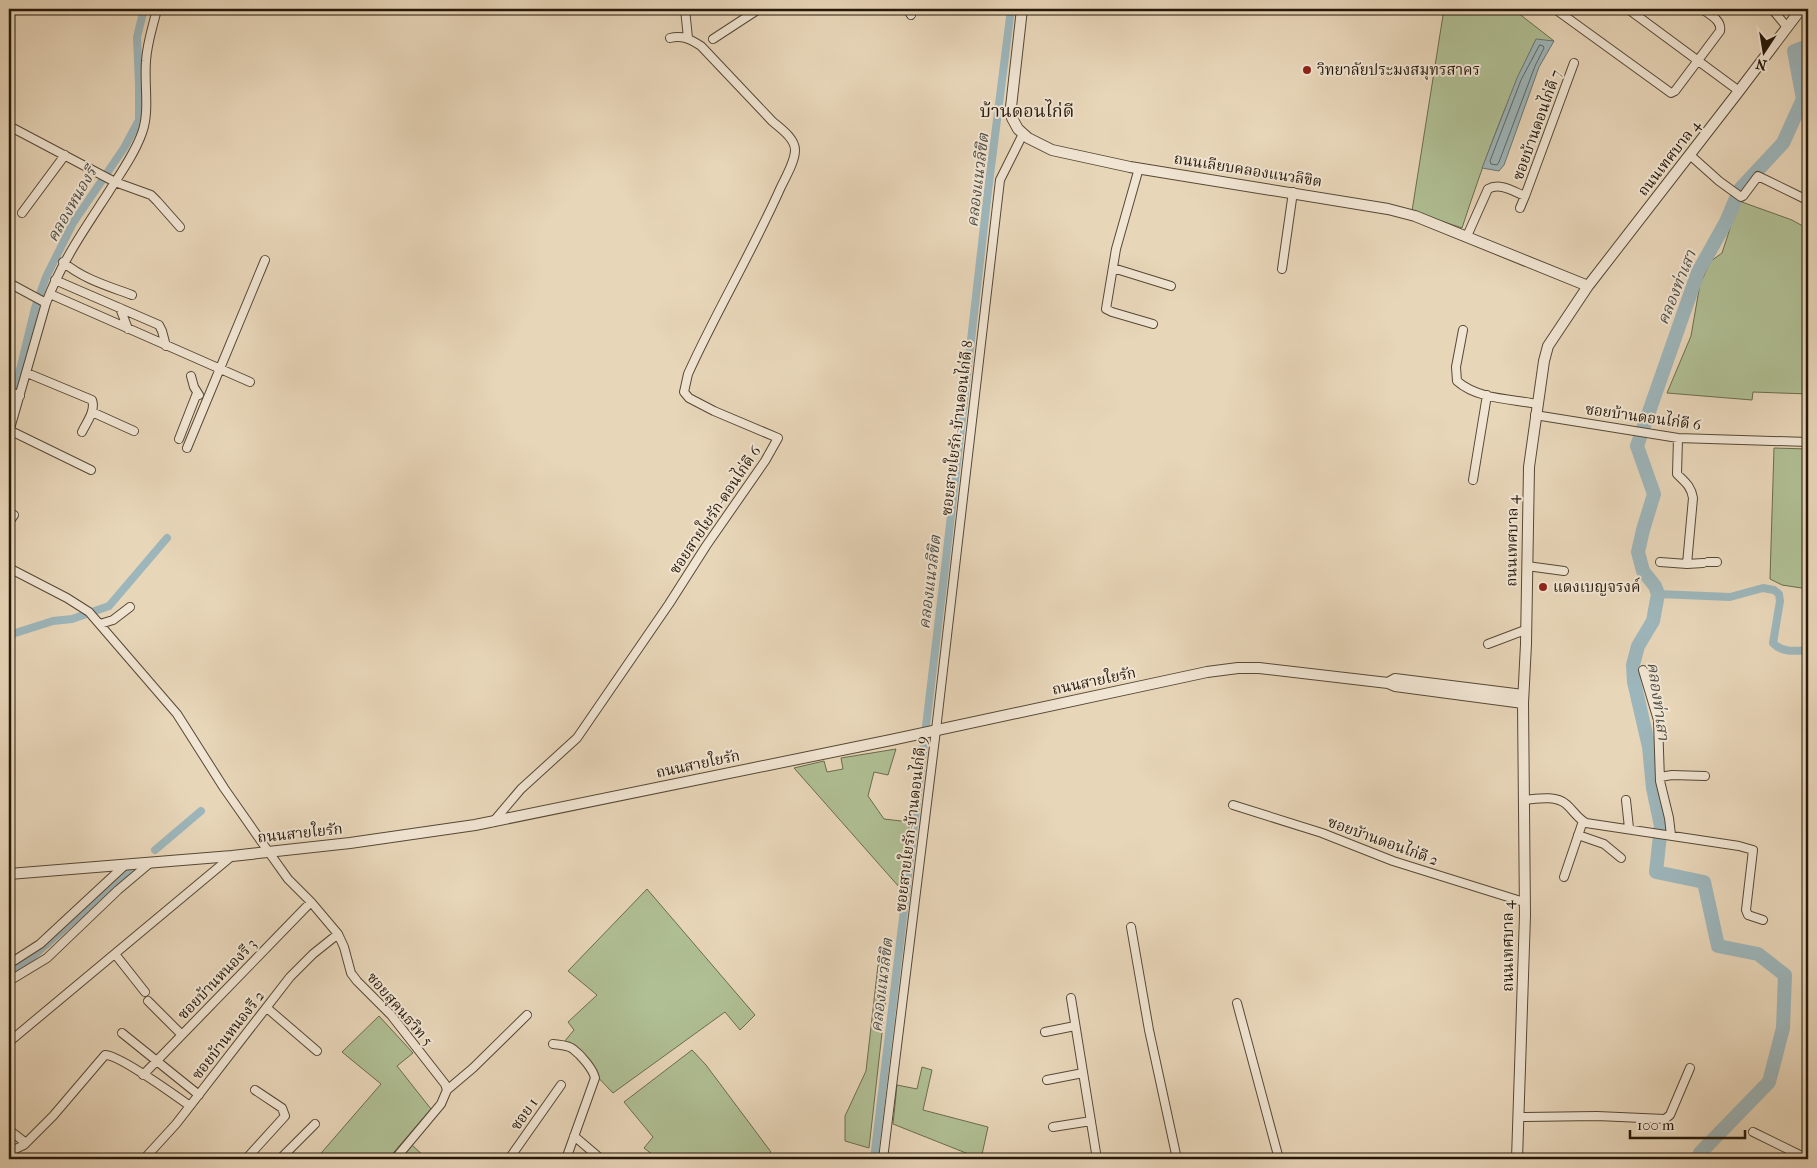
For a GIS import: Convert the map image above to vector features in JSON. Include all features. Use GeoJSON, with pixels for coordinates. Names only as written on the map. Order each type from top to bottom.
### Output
{"type":"FeatureCollection","features":[{"type":"Feature","properties":{"kind":"street"},"geometry":{"type":"LineString","coordinates":[[92,470],[9,431],[15,394],[27,373],[46,303],[63,262],[132,155],[145,126],[146,59],[149,38],[157,9]]}},
{"type":"Feature","properties":{"kind":"street"},"geometry":{"type":"LineString","coordinates":[[670,38],[679,36],[688,38],[685,9]]}},
{"type":"Feature","properties":{"kind":"street"},"geometry":{"type":"LineString","coordinates":[[713,39],[749,12],[759,9]]}},
{"type":"Feature","properties":{"kind":"street"},"geometry":{"type":"LineString","coordinates":[[1022,9],[1011,107],[1012,118],[1023,134]]}},
{"type":"Feature","properties":{"kind":"street"},"geometry":{"type":"LineString","coordinates":[[1555,9],[1670,93],[1675,91],[1720,31],[1719,22],[1702,9]]}},
{"type":"Feature","properties":{"kind":"street"},"geometry":{"type":"LineString","coordinates":[[1628,9],[1739,92]]}},
{"type":"Feature","properties":{"kind":"street"},"geometry":{"type":"LineString","coordinates":[[1772,9],[1788,27]]}},
{"type":"Feature","properties":{"kind":"street","name":"ถนนเทศบาล 4"},"geometry":{"type":"LineString","coordinates":[[1517,1159],[1525,915],[1523,699],[1529,467],[1544,361],[1548,346],[1588,286],[1801,9]]}},
{"type":"Feature","properties":{"kind":"street","name":"ซอยสายใยรัก-ดอนไก่ดี 6"},"geometry":{"type":"LineString","coordinates":[[493,822],[521,789],[577,738],[765,461],[778,438],[714,411],[688,398],[684,392],[688,374],[775,201],[793,160],[795,150],[793,142],[784,131],[701,46],[688,38]]}},
{"type":"Feature","properties":{"kind":"street","name":"ซอยบ้านดอนไก่ดี 7"},"geometry":{"type":"LineString","coordinates":[[1520,208],[1574,63]]}},
{"type":"Feature","properties":{"kind":"street"},"geometry":{"type":"LineString","coordinates":[[9,127],[115,182],[158,200],[180,227]]}},
{"type":"Feature","properties":{"kind":"street","name":"ถนนเลียบคลองแนวลิขิต"},"geometry":{"type":"LineString","coordinates":[[1023,134],[1052,150],[1139,168],[1368,204],[1397,211],[1467,236],[1588,286]]}},
{"type":"Feature","properties":{"kind":"street","name":"ซอยสายใยรัก-บ้านดอนไก่ดี 8"},"geometry":{"type":"LineString","coordinates":[[934,730],[1000,180],[1023,134]]}},
{"type":"Feature","properties":{"kind":"street"},"geometry":{"type":"LineString","coordinates":[[1690,155],[1728,189],[1740,196],[1743,196],[1758,176],[1803,198]]}},
{"type":"Feature","properties":{"kind":"street"},"geometry":{"type":"LineString","coordinates":[[22,213],[65,156]]}},
{"type":"Feature","properties":{"kind":"street"},"geometry":{"type":"LineString","coordinates":[[1139,168],[1116,249],[1106,309],[1153,324]]}},
{"type":"Feature","properties":{"kind":"street","name":"ซอยบ้านดอนไก่ดี 7"},"geometry":{"type":"LineString","coordinates":[[1467,236],[1488,189],[1492,186],[1501,186],[1526,196]]}},
{"type":"Feature","properties":{"kind":"street"},"geometry":{"type":"LineString","coordinates":[[1282,269],[1293,192]]}},
{"type":"Feature","properties":{"kind":"street"},"geometry":{"type":"LineString","coordinates":[[187,448],[265,260]]}},
{"type":"Feature","properties":{"kind":"street"},"geometry":{"type":"LineString","coordinates":[[63,262],[86,277],[132,295]]}},
{"type":"Feature","properties":{"kind":"street"},"geometry":{"type":"LineString","coordinates":[[1113,268],[1171,286]]}},
{"type":"Feature","properties":{"kind":"street"},"geometry":{"type":"LineString","coordinates":[[55,280],[159,326],[166,346]]}},
{"type":"Feature","properties":{"kind":"street"},"geometry":{"type":"LineString","coordinates":[[9,283],[46,303]]}},
{"type":"Feature","properties":{"kind":"street"},"geometry":{"type":"LineString","coordinates":[[50,294],[219,370],[250,382]]}},
{"type":"Feature","properties":{"kind":"street"},"geometry":{"type":"LineString","coordinates":[[120,308],[128,329]]}},
{"type":"Feature","properties":{"kind":"street"},"geometry":{"type":"LineString","coordinates":[[1463,330],[1456,367],[1457,380],[1464,387],[1487,396],[1537,404]]}},
{"type":"Feature","properties":{"kind":"street"},"geometry":{"type":"LineString","coordinates":[[27,373],[92,400],[94,406],[82,432]]}},
{"type":"Feature","properties":{"kind":"street"},"geometry":{"type":"LineString","coordinates":[[191,376],[197,393],[207,400]]}},
{"type":"Feature","properties":{"kind":"street"},"geometry":{"type":"LineString","coordinates":[[179,439],[197,393]]}},
{"type":"Feature","properties":{"kind":"street"},"geometry":{"type":"LineString","coordinates":[[1473,480],[1487,396]]}},
{"type":"Feature","properties":{"kind":"street"},"geometry":{"type":"LineString","coordinates":[[92,412],[134,431]]}},
{"type":"Feature","properties":{"kind":"street","name":"ซอยบ้านดอนไก่ดี 6"},"geometry":{"type":"LineString","coordinates":[[1535,415],[1678,438],[1808,442]]}},
{"type":"Feature","properties":{"kind":"street"},"geometry":{"type":"LineString","coordinates":[[1678,438],[1677,474],[1692,489],[1693,498],[1687,564]]}},
{"type":"Feature","properties":{"kind":"street"},"geometry":{"type":"LineString","coordinates":[[1660,562],[1687,564],[1717,562]]}},
{"type":"Feature","properties":{"kind":"street"},"geometry":{"type":"LineString","coordinates":[[1527,566],[1564,571]]}},
{"type":"Feature","properties":{"kind":"street","name":"ซอยสุคนธวิท 5"},"geometry":{"type":"LineString","coordinates":[[9,568],[67,598],[91,614],[177,714],[224,788],[288,880],[311,902],[338,934],[344,947],[351,973],[400,1026],[445,1084],[447,1090]]}},
{"type":"Feature","properties":{"kind":"street"},"geometry":{"type":"LineString","coordinates":[[100,624],[113,620],[130,607]]}},
{"type":"Feature","properties":{"kind":"street"},"geometry":{"type":"LineString","coordinates":[[1488,644],[1525,630]]}},
{"type":"Feature","properties":{"kind":"street","name":"ถนนสายใยรัก"},"geometry":{"type":"LineString","coordinates":[[9,874],[232,856],[350,843],[493,822],[1207,672],[1238,668],[1276,669],[1388,683],[1395,686],[1523,699]]}},
{"type":"Feature","properties":{"kind":"street"},"geometry":{"type":"LineString","coordinates":[[1643,670],[1658,720],[1660,777],[1669,818],[1666,834]]}},
{"type":"Feature","properties":{"kind":"street"},"geometry":{"type":"LineString","coordinates":[[1523,724],[1502,697],[1514,687],[1524,674]]}},
{"type":"Feature","properties":{"kind":"street","name":"ซอยสายใยรัก-บ้านดอนไก่ดี 9"},"geometry":{"type":"LineString","coordinates":[[883,1159],[934,730]]}},
{"type":"Feature","properties":{"kind":"street"},"geometry":{"type":"LineString","coordinates":[[1660,777],[1672,775],[1705,776]]}},
{"type":"Feature","properties":{"kind":"street"},"geometry":{"type":"LineString","coordinates":[[1524,800],[1555,799],[1564,802],[1577,818],[1583,821],[1754,850],[1746,910],[1748,915],[1763,920]]}},
{"type":"Feature","properties":{"kind":"street"},"geometry":{"type":"LineString","coordinates":[[1626,800],[1629,828]]}},
{"type":"Feature","properties":{"kind":"street","name":"ซอยบัานดอนไก่ดี 2"},"geometry":{"type":"LineString","coordinates":[[1233,805],[1322,834],[1393,861],[1524,902]]}},
{"type":"Feature","properties":{"kind":"street"},"geometry":{"type":"LineString","coordinates":[[1564,877],[1583,821]]}},
{"type":"Feature","properties":{"kind":"street"},"geometry":{"type":"LineString","coordinates":[[1578,835],[1604,844],[1620,858]]}},
{"type":"Feature","properties":{"kind":"street"},"geometry":{"type":"LineString","coordinates":[[9,1042],[232,856]]}},
{"type":"Feature","properties":{"kind":"street"},"geometry":{"type":"LineString","coordinates":[[9,981],[47,958],[118,890],[150,863]]}},
{"type":"Feature","properties":{"kind":"street"},"geometry":{"type":"LineString","coordinates":[[9,964],[40,944],[124,866]]}},
{"type":"Feature","properties":{"kind":"street","name":"ซอยบ้านหนองรี 3"},"geometry":{"type":"LineString","coordinates":[[143,1075],[311,902]]}},
{"type":"Feature","properties":{"kind":"street"},"geometry":{"type":"LineString","coordinates":[[1131,927],[1149,1030],[1177,1159]]}},
{"type":"Feature","properties":{"kind":"street","name":"ซอยบ้านหนองรี 2"},"geometry":{"type":"LineString","coordinates":[[144,1159],[199,1095],[302,964],[338,934]]}},
{"type":"Feature","properties":{"kind":"street"},"geometry":{"type":"LineString","coordinates":[[115,954],[145,992]]}},
{"type":"Feature","properties":{"kind":"street"},"geometry":{"type":"LineString","coordinates":[[1071,998],[1097,1159]]}},
{"type":"Feature","properties":{"kind":"street"},"geometry":{"type":"LineString","coordinates":[[148,1001],[182,1035]]}},
{"type":"Feature","properties":{"kind":"street"},"geometry":{"type":"LineString","coordinates":[[1237,1003],[1280,1159]]}},
{"type":"Feature","properties":{"kind":"street"},"geometry":{"type":"LineString","coordinates":[[266,1008],[317,1051]]}},
{"type":"Feature","properties":{"kind":"street"},"geometry":{"type":"LineString","coordinates":[[396,1159],[441,1104],[447,1090],[473,1068],[526,1015]]}},
{"type":"Feature","properties":{"kind":"street"},"geometry":{"type":"LineString","coordinates":[[1045,1032],[1075,1026]]}},
{"type":"Feature","properties":{"kind":"street"},"geometry":{"type":"LineString","coordinates":[[122,1033],[199,1095]]}},
{"type":"Feature","properties":{"kind":"street"},"geometry":{"type":"LineString","coordinates":[[553,1044],[568,1046],[573,1049],[591,1070],[595,1078],[566,1159]]}},
{"type":"Feature","properties":{"kind":"street"},"geometry":{"type":"LineString","coordinates":[[9,1152],[26,1143],[53,1116],[105,1054],[113,1056],[190,1106]]}},
{"type":"Feature","properties":{"kind":"street"},"geometry":{"type":"LineString","coordinates":[[1518,1117],[1597,1116],[1665,1120],[1670,1115],[1690,1068]]}},
{"type":"Feature","properties":{"kind":"street"},"geometry":{"type":"LineString","coordinates":[[1048,1080],[1083,1073]]}},
{"type":"Feature","properties":{"kind":"street","name":"ซอย 1"},"geometry":{"type":"LineString","coordinates":[[509,1159],[561,1085]]}},
{"type":"Feature","properties":{"kind":"street"},"geometry":{"type":"LineString","coordinates":[[246,1159],[285,1116],[282,1108],[255,1090]]}},
{"type":"Feature","properties":{"kind":"street"},"geometry":{"type":"LineString","coordinates":[[1054,1128],[1091,1121]]}},
{"type":"Feature","properties":{"kind":"street"},"geometry":{"type":"LineString","coordinates":[[280,1159],[315,1124]]}},
{"type":"Feature","properties":{"kind":"street"},"geometry":{"type":"LineString","coordinates":[[9,1130],[26,1143]]}},
{"type":"Feature","properties":{"kind":"street"},"geometry":{"type":"LineString","coordinates":[[1752,1132],[1808,1159]]}},
{"type":"Feature","properties":{"kind":"street"},"geometry":{"type":"LineString","coordinates":[[574,1136],[601,1159]]}},
{"type":"Feature","properties":{"kind":"green space"},"geometry":{"type":"Polygon","coordinates":[[[1444,9],[1513,9],[1554,41],[1536,40],[1496,132],[1462,228],[1412,211],[1444,9]]]}},
{"type":"Feature","properties":{"kind":"green space"},"geometry":{"type":"Polygon","coordinates":[[[1739,201],[1792,220],[1808,229],[1808,394],[1753,392],[1752,400],[1667,393],[1691,336],[1700,284],[1711,261],[1722,253],[1739,201]]]}},
{"type":"Feature","properties":{"kind":"green space"},"geometry":{"type":"Polygon","coordinates":[[[1774,448],[1808,449],[1808,589],[1782,585],[1770,579],[1774,448]]]}},
{"type":"Feature","properties":{"kind":"green space"},"geometry":{"type":"Polygon","coordinates":[[[896,749],[888,775],[874,772],[868,796],[884,819],[910,822],[900,888],[794,768],[824,761],[827,772],[843,769],[841,758],[896,749]]]}},
{"type":"Feature","properties":{"kind":"green space"},"geometry":{"type":"Polygon","coordinates":[[[647,889],[755,1015],[740,1030],[725,1012],[613,1093],[564,1042],[574,1030],[568,1022],[597,995],[568,971],[647,889]]]}},
{"type":"Feature","properties":{"kind":"green space"},"geometry":{"type":"Polygon","coordinates":[[[890,962],[869,1148],[845,1141],[845,1116],[866,1071],[878,965],[890,962]]]}},
{"type":"Feature","properties":{"kind":"green space"},"geometry":{"type":"Polygon","coordinates":[[[379,1016],[413,1053],[397,1066],[431,1109],[388,1159],[316,1159],[381,1084],[342,1052],[379,1016]]]}},
{"type":"Feature","properties":{"kind":"green space"},"geometry":{"type":"Polygon","coordinates":[[[692,1050],[706,1065],[771,1152],[764,1159],[658,1159],[644,1148],[653,1137],[624,1102],[692,1050]]]}},
{"type":"Feature","properties":{"kind":"green space"},"geometry":{"type":"Polygon","coordinates":[[[922,1067],[932,1070],[923,1110],[988,1127],[981,1159],[893,1124],[897,1085],[917,1089],[922,1067]]]}},
{"type":"Feature","properties":{"kind":"green space"},"geometry":{"type":"Polygon","coordinates":[[[412,1145],[427,1159],[400,1159],[412,1145]]]}},
{"type":"Feature","properties":{"kind":"water"},"geometry":{"type":"Polygon","coordinates":[[[1536,39],[1554,41],[1539,67],[1504,165],[1499,171],[1482,168],[1517,78],[1536,39]]]}},
{"type":"Feature","properties":{"kind":"waterway","name":"คลองหนองรี"},"geometry":{"type":"LineString","coordinates":[[9,415],[35,308],[46,277],[73,223],[124,148],[139,120],[137,37],[144,9]]}},
{"type":"Feature","properties":{"kind":"waterway","name":"คลองแนวลิขิต"},"geometry":{"type":"LineString","coordinates":[[874,1159],[1011,9]]}},
{"type":"Feature","properties":{"kind":"waterway","name":"คลองท่าเสา"},"geometry":{"type":"LineString","coordinates":[[1698,1159],[1700,1153],[1769,1082],[1783,1028],[1785,975],[1758,954],[1718,946],[1704,882],[1656,872],[1661,826],[1653,788],[1649,747],[1634,682],[1633,665],[1638,646],[1653,621],[1658,594],[1655,586],[1643,571],[1638,552],[1654,494],[1637,446],[1698,272],[1726,222],[1740,189],[1783,143],[1803,99],[1794,51],[1808,46]]}},
{"type":"Feature","properties":{"kind":"waterway"},"geometry":{"type":"LineString","coordinates":[[9,635],[53,621],[72,619],[109,606],[167,538]]}},
{"type":"Feature","properties":{"kind":"waterway"},"geometry":{"type":"LineString","coordinates":[[1658,594],[1730,597],[1763,588],[1774,590],[1779,594],[1780,601],[1773,643],[1785,650],[1808,650]]}},
{"type":"Feature","properties":{"kind":"waterway"},"geometry":{"type":"LineString","coordinates":[[155,850],[201,811]]}},
{"type":"Feature","properties":{"kind":"waterway"},"geometry":{"type":"LineString","coordinates":[[9,972],[32,957],[129,871]]}},
{"type":"Feature","properties":{"kind":"place","name":"วิทยาลัยประมงสมุทรสาคร"},"geometry":{"type":"Point","coordinates":[1307,70]}},
{"type":"Feature","properties":{"kind":"place","name":"แดงเบญจรงค์"},"geometry":{"type":"Point","coordinates":[1543,587]}},
{"type":"Feature","properties":{"kind":"district","name":"บ้านดอนไก่ดี"},"geometry":{"type":"Point","coordinates":[1027,111]}}]}
